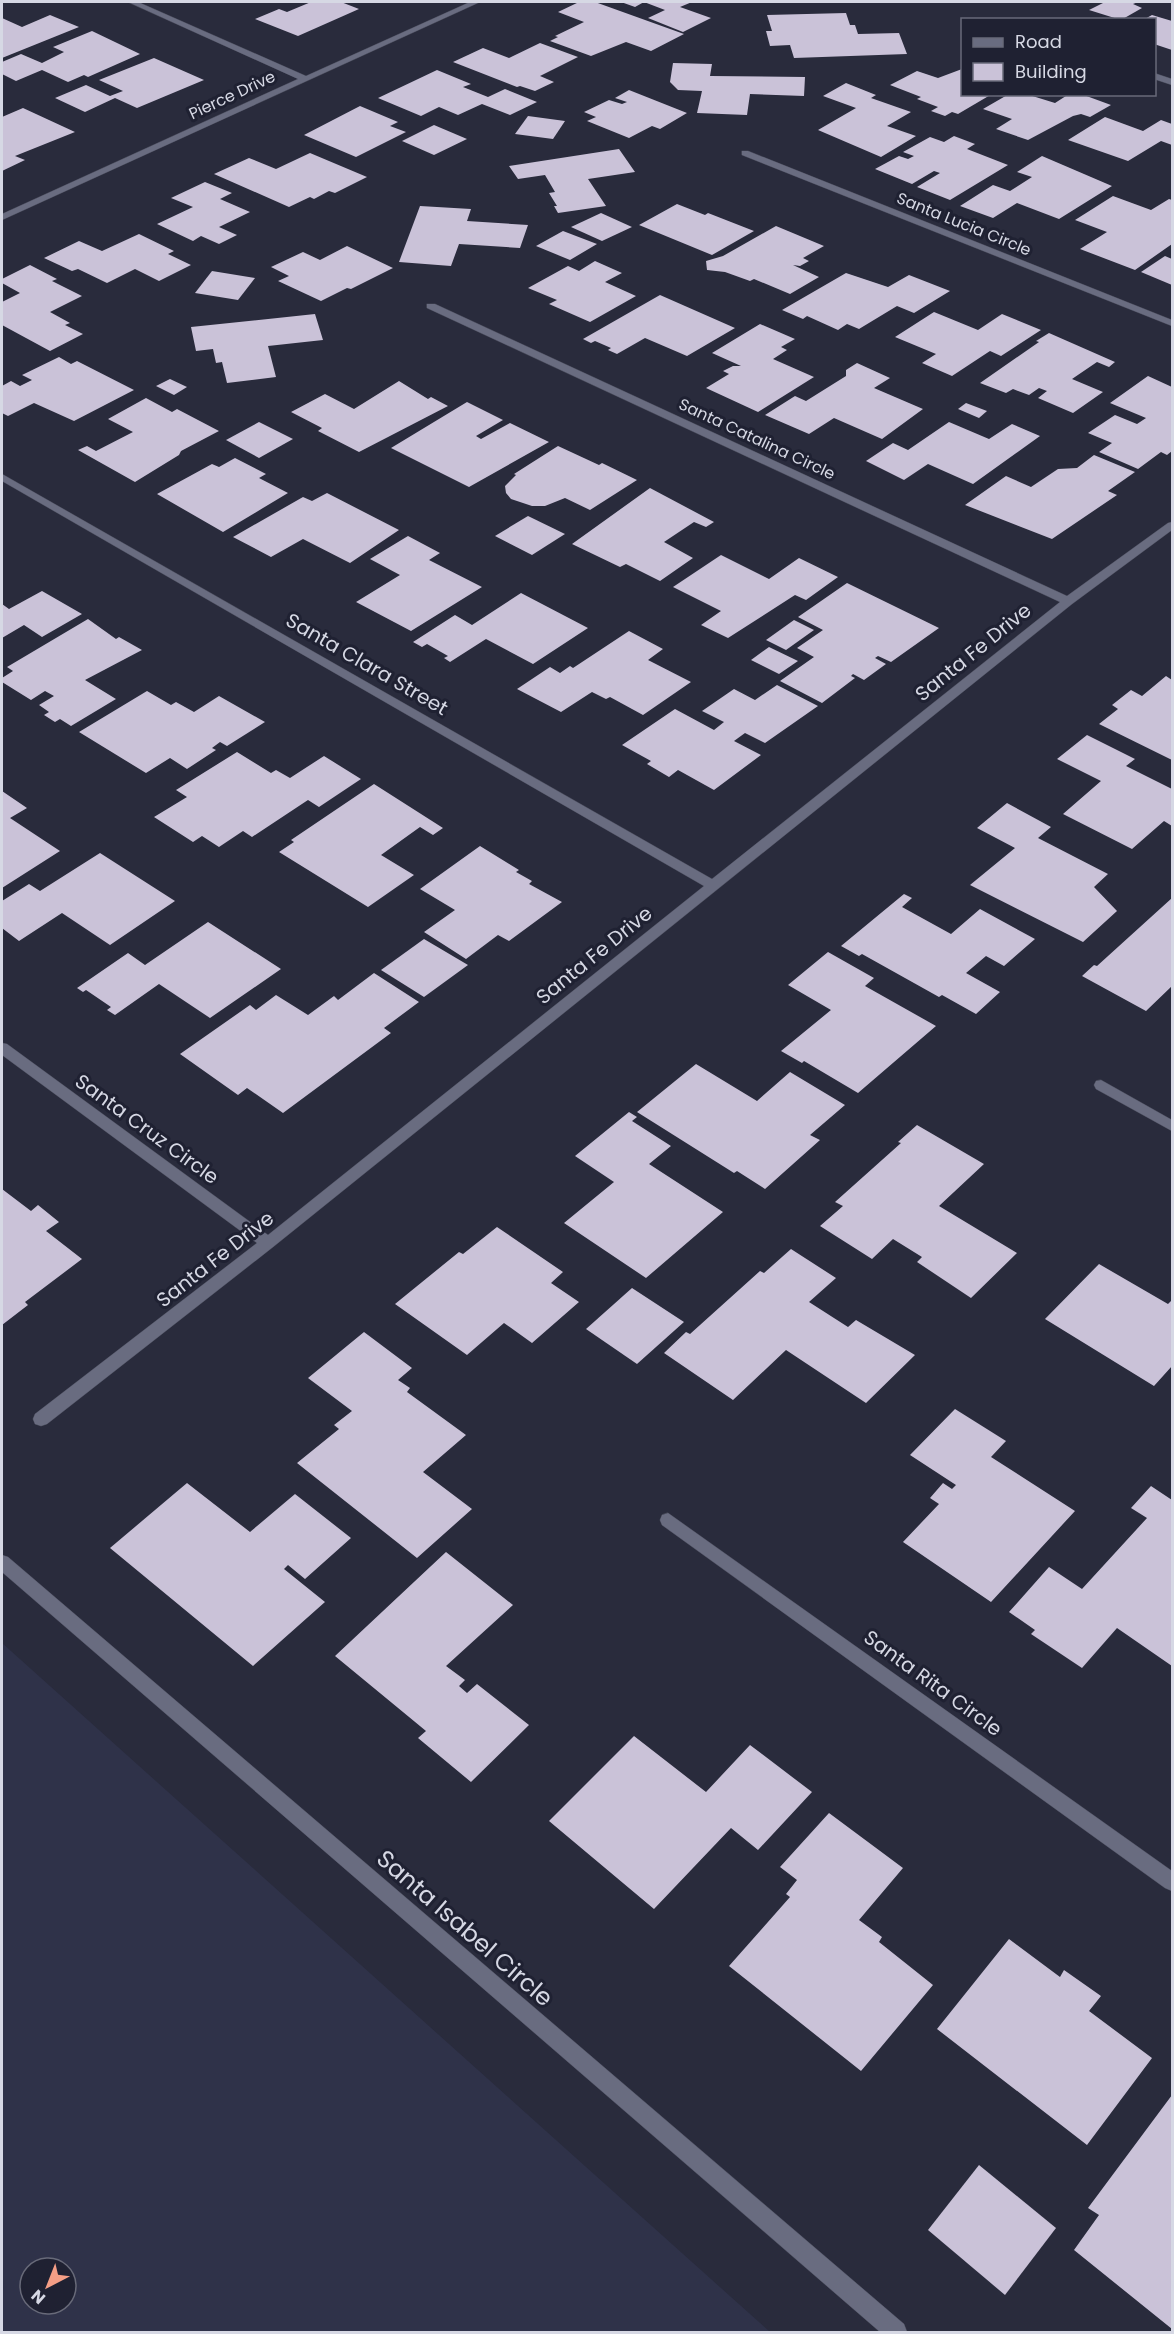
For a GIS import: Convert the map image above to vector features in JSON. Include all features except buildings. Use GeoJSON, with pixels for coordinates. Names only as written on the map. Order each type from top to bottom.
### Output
{"type":"FeatureCollection","features":[{"type":"Feature","properties":{"kind":"street"},"geometry":{"type":"LineString","coordinates":[[132,2],[305,79]]}},
{"type":"Feature","properties":{"kind":"street","name":"Pierce Drive"},"geometry":{"type":"LineString","coordinates":[[2,217],[476,2]]}},
{"type":"Feature","properties":{"kind":"street"},"geometry":{"type":"LineString","coordinates":[[1156,76],[1173,82]]}},
{"type":"Feature","properties":{"kind":"street","name":"Santa Lucia Circle"},"geometry":{"type":"LineString","coordinates":[[745,153],[1173,323]]}},
{"type":"Feature","properties":{"kind":"street","name":"Santa Catalina Circle"},"geometry":{"type":"LineString","coordinates":[[431,306],[1068,602]]}},
{"type":"Feature","properties":{"kind":"street","name":"Santa Clara Street"},"geometry":{"type":"LineString","coordinates":[[2,477],[712,885]]}},
{"type":"Feature","properties":{"kind":"street","name":"Santa Fe Drive"},"geometry":{"type":"LineString","coordinates":[[41,1419],[268,1243],[1068,602],[1173,525]]}},
{"type":"Feature","properties":{"kind":"street","name":"Santa Cruz Circle"},"geometry":{"type":"LineString","coordinates":[[2,1048],[268,1243]]}},
{"type":"Feature","properties":{"kind":"street"},"geometry":{"type":"LineString","coordinates":[[1101,1085],[1173,1126]]}},
{"type":"Feature","properties":{"kind":"street","name":"Santa Rita Circle"},"geometry":{"type":"LineString","coordinates":[[668,1520],[1173,1882]]}},
{"type":"Feature","properties":{"kind":"street","name":"Santa Isabel Circle"},"geometry":{"type":"LineString","coordinates":[[2,1562],[896,2332]]}},
{"type":"Feature","properties":{"kind":"shaded area"},"geometry":{"type":"Polygon","coordinates":[[[2,1643],[770,2332],[2,2332],[2,1643]]]}}]}
